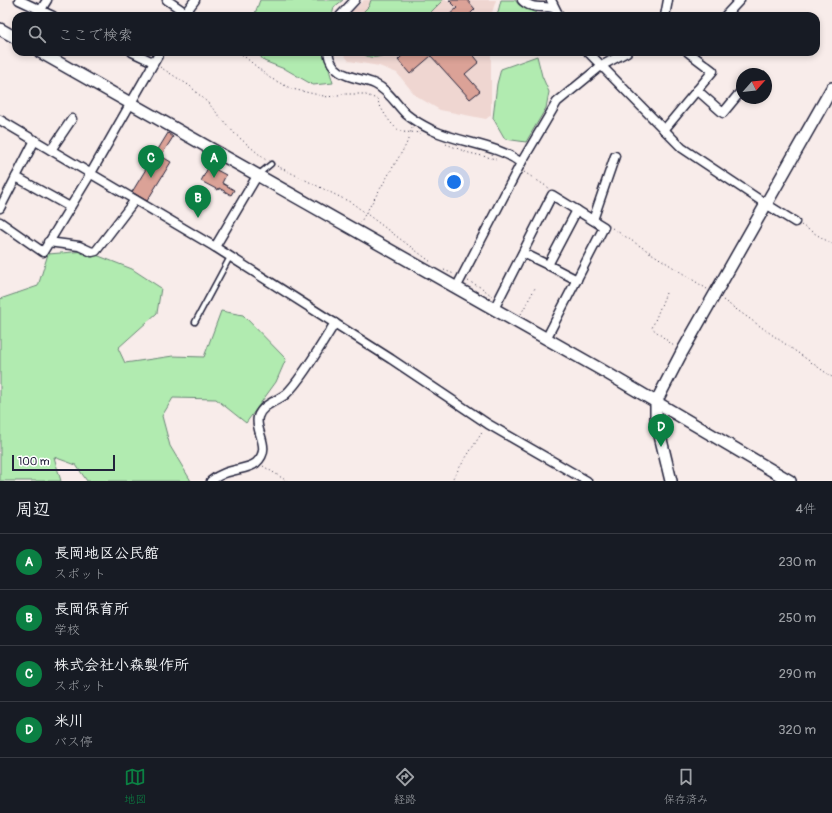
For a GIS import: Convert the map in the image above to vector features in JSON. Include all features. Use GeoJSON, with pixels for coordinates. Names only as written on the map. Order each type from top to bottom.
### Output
{"type":"FeatureCollection","features":[{"type":"Feature","properties":{"kind":"street"},"geometry":{"type":"LineString","coordinates":[[19,0],[37,12]]}},
{"type":"Feature","properties":{"kind":"street"},"geometry":{"type":"LineString","coordinates":[[40,12],[47,0]]}},
{"type":"Feature","properties":{"kind":"street"},"geometry":{"type":"LineString","coordinates":[[167,0],[182,12]]}},
{"type":"Feature","properties":{"kind":"street"},"geometry":{"type":"LineString","coordinates":[[186,12],[196,0]]}},
{"type":"Feature","properties":{"kind":"street"},"geometry":{"type":"LineString","coordinates":[[344,12],[355,0]]}},
{"type":"Feature","properties":{"kind":"street"},"geometry":{"type":"LineString","coordinates":[[522,0],[525,4],[533,7],[552,4]]}},
{"type":"Feature","properties":{"kind":"street"},"geometry":{"type":"LineString","coordinates":[[666,12],[668,0]]}},
{"type":"Feature","properties":{"kind":"street"},"geometry":{"type":"LineString","coordinates":[[729,12],[740,0]]}},
{"type":"Feature","properties":{"kind":"street"},"geometry":{"type":"LineString","coordinates":[[0,30],[12,36]]}},
{"type":"Feature","properties":{"kind":"street"},"geometry":{"type":"LineString","coordinates":[[47,56],[92,80],[355,232],[456,288],[496,305],[546,339],[790,481]]}},
{"type":"Feature","properties":{"kind":"street"},"geometry":{"type":"LineString","coordinates":[[140,56],[153,62]]}},
{"type":"Feature","properties":{"kind":"street"},"geometry":{"type":"LineString","coordinates":[[0,222],[43,252],[91,173],[157,56]]}},
{"type":"Feature","properties":{"kind":"street"},"geometry":{"type":"LineString","coordinates":[[329,56],[333,66],[340,72],[356,79],[375,84],[384,90],[407,115],[432,130],[455,139],[510,154],[519,166]]}},
{"type":"Feature","properties":{"kind":"street"},"geometry":{"type":"LineString","coordinates":[[592,56],[682,148],[795,222]]}},
{"type":"Feature","properties":{"kind":"street"},"geometry":{"type":"LineString","coordinates":[[456,288],[519,166],[557,102],[601,66],[620,56]]}},
{"type":"Feature","properties":{"kind":"street"},"geometry":{"type":"LineString","coordinates":[[664,130],[713,71],[693,56]]}},
{"type":"Feature","properties":{"kind":"street"},"geometry":{"type":"LineString","coordinates":[[671,481],[656,419],[656,402],[682,352],[832,88]]}},
{"type":"Feature","properties":{"kind":"street"},"geometry":{"type":"LineString","coordinates":[[697,90],[723,113],[736,97]]}},
{"type":"Feature","properties":{"kind":"street"},"geometry":{"type":"LineString","coordinates":[[51,150],[72,119]]}},
{"type":"Feature","properties":{"kind":"street"},"geometry":{"type":"LineString","coordinates":[[0,120],[214,247],[391,359],[488,424],[587,481]]}},
{"type":"Feature","properties":{"kind":"street"},"geometry":{"type":"LineString","coordinates":[[0,208],[35,140]]}},
{"type":"Feature","properties":{"kind":"street"},"geometry":{"type":"LineString","coordinates":[[593,220],[615,156]]}},
{"type":"Feature","properties":{"kind":"street"},"geometry":{"type":"LineString","coordinates":[[214,247],[257,176]]}},
{"type":"Feature","properties":{"kind":"street"},"geometry":{"type":"LineString","coordinates":[[16,177],[70,207]]}},
{"type":"Feature","properties":{"kind":"street"},"geometry":{"type":"LineString","coordinates":[[496,305],[552,195],[604,227],[546,339]]}},
{"type":"Feature","properties":{"kind":"street"},"geometry":{"type":"LineString","coordinates":[[48,242],[79,246],[92,252],[96,252],[135,200]]}},
{"type":"Feature","properties":{"kind":"street"},"geometry":{"type":"LineString","coordinates":[[548,265],[576,210]]}},
{"type":"Feature","properties":{"kind":"street"},"geometry":{"type":"LineString","coordinates":[[522,253],[577,280]]}},
{"type":"Feature","properties":{"kind":"street"},"geometry":{"type":"LineString","coordinates":[[211,481],[228,471],[248,466],[256,462],[263,448],[263,437],[258,427],[258,416],[265,407],[286,394],[334,323]]}},
{"type":"Feature","properties":{"kind":"lane"},"geometry":{"type":"LineString","coordinates":[[257,176],[271,164]]}},
{"type":"Feature","properties":{"kind":"lane"},"geometry":{"type":"LineString","coordinates":[[195,322],[230,257]]}},
{"type":"Feature","properties":{"kind":"path"},"geometry":{"type":"LineString","coordinates":[[243,56],[270,78],[292,89],[328,97],[343,94],[363,94],[377,99],[382,112],[396,127],[403,132],[411,131],[428,137]]}},
{"type":"Feature","properties":{"kind":"path"},"geometry":{"type":"LineString","coordinates":[[153,62],[190,86],[209,104],[235,134],[271,164],[312,182],[367,212],[390,232],[431,262]]}},
{"type":"Feature","properties":{"kind":"path"},"geometry":{"type":"LineString","coordinates":[[355,232],[406,145],[416,120]]}},
{"type":"Feature","properties":{"kind":"path"},"geometry":{"type":"LineString","coordinates":[[442,142],[469,153],[498,159]]}},
{"type":"Feature","properties":{"kind":"path"},"geometry":{"type":"LineString","coordinates":[[519,166],[553,190],[552,195]]}},
{"type":"Feature","properties":{"kind":"path"},"geometry":{"type":"LineString","coordinates":[[795,222],[832,244]]}},
{"type":"Feature","properties":{"kind":"path"},"geometry":{"type":"LineString","coordinates":[[611,227],[715,295],[832,377]]}},
{"type":"Feature","properties":{"kind":"path"},"geometry":{"type":"LineString","coordinates":[[443,269],[482,288],[496,305]]}},
{"type":"Feature","properties":{"kind":"path"},"geometry":{"type":"LineString","coordinates":[[520,315],[535,288]]}},
{"type":"Feature","properties":{"kind":"path"},"geometry":{"type":"LineString","coordinates":[[666,293],[652,328],[682,352]]}},
{"type":"Feature","properties":{"kind":"path"},"geometry":{"type":"LineString","coordinates":[[451,481],[488,424]]}},
{"type":"Feature","properties":{"kind":"path"},"geometry":{"type":"LineString","coordinates":[[256,462],[286,481]]}},
{"type":"Feature","properties":{"kind":"shaded area"},"geometry":{"type":"Polygon","coordinates":[[[364,0],[496,0],[492,12],[351,12],[364,0]]]}},
{"type":"Feature","properties":{"kind":"shaded area"},"geometry":{"type":"Polygon","coordinates":[[[345,56],[491,56],[491,115],[486,119],[440,110],[416,96],[397,73],[379,66],[349,61],[345,56]]]}},
{"type":"Feature","properties":{"kind":"green space"},"geometry":{"type":"Polygon","coordinates":[[[260,0],[343,0],[334,7],[333,12],[256,12],[260,0]]]}},
{"type":"Feature","properties":{"kind":"green space"},"geometry":{"type":"Polygon","coordinates":[[[371,0],[443,0],[431,12],[363,12],[369,6],[371,0]]]}},
{"type":"Feature","properties":{"kind":"green space"},"geometry":{"type":"Polygon","coordinates":[[[501,0],[515,0],[519,5],[534,12],[498,12],[501,0]]]}},
{"type":"Feature","properties":{"kind":"green space"},"geometry":{"type":"Polygon","coordinates":[[[260,56],[325,56],[333,83],[313,85],[287,70],[264,61],[260,56]]]}},
{"type":"Feature","properties":{"kind":"green space"},"geometry":{"type":"Polygon","coordinates":[[[368,56],[381,56],[379,57],[368,56]]]}},
{"type":"Feature","properties":{"kind":"green space"},"geometry":{"type":"Polygon","coordinates":[[[537,56],[542,76],[549,92],[546,108],[526,142],[505,139],[493,118],[497,84],[501,69],[537,56]]]}},
{"type":"Feature","properties":{"kind":"green space"},"geometry":{"type":"Polygon","coordinates":[[[86,251],[132,269],[161,288],[157,313],[118,348],[125,363],[173,356],[204,357],[221,311],[243,315],[286,359],[276,382],[246,423],[216,399],[173,398],[162,416],[170,446],[191,481],[87,481],[76,465],[54,457],[61,481],[0,481],[0,299],[38,286],[48,254],[86,251]]]}},
{"type":"Feature","properties":{"kind":"building"},"geometry":{"type":"Polygon","coordinates":[[[449,0],[467,0],[475,9],[472,12],[452,12],[457,8],[449,0]]]}},
{"type":"Feature","properties":{"kind":"building"},"geometry":{"type":"Polygon","coordinates":[[[402,56],[431,56],[410,74],[398,60],[402,56]]]}},
{"type":"Feature","properties":{"kind":"building"},"geometry":{"type":"Polygon","coordinates":[[[431,56],[474,56],[479,62],[465,74],[480,91],[470,99],[431,56]]]}},
{"type":"Feature","properties":{"kind":"building"},"geometry":{"type":"Polygon","coordinates":[[[168,133],[173,137],[161,156],[171,162],[147,201],[132,192],[168,133]]]}},
{"type":"Feature","properties":{"kind":"building"},"geometry":{"type":"Polygon","coordinates":[[[209,166],[226,175],[222,183],[234,190],[231,195],[219,188],[218,190],[201,181],[209,166]]]}},
{"type":"Feature","properties":{"kind":"place","name":"株式会社小森製作所"},"geometry":{"type":"Point","coordinates":[151,178]}},
{"type":"Feature","properties":{"kind":"place","name":"長岡地区公民館"},"geometry":{"type":"Point","coordinates":[214,178]}},
{"type":"Feature","properties":{"kind":"place","name":"長岡保育所"},"geometry":{"type":"Point","coordinates":[198,218]}},
{"type":"Feature","properties":{"kind":"place","name":"米川"},"geometry":{"type":"Point","coordinates":[661,447]}}]}
